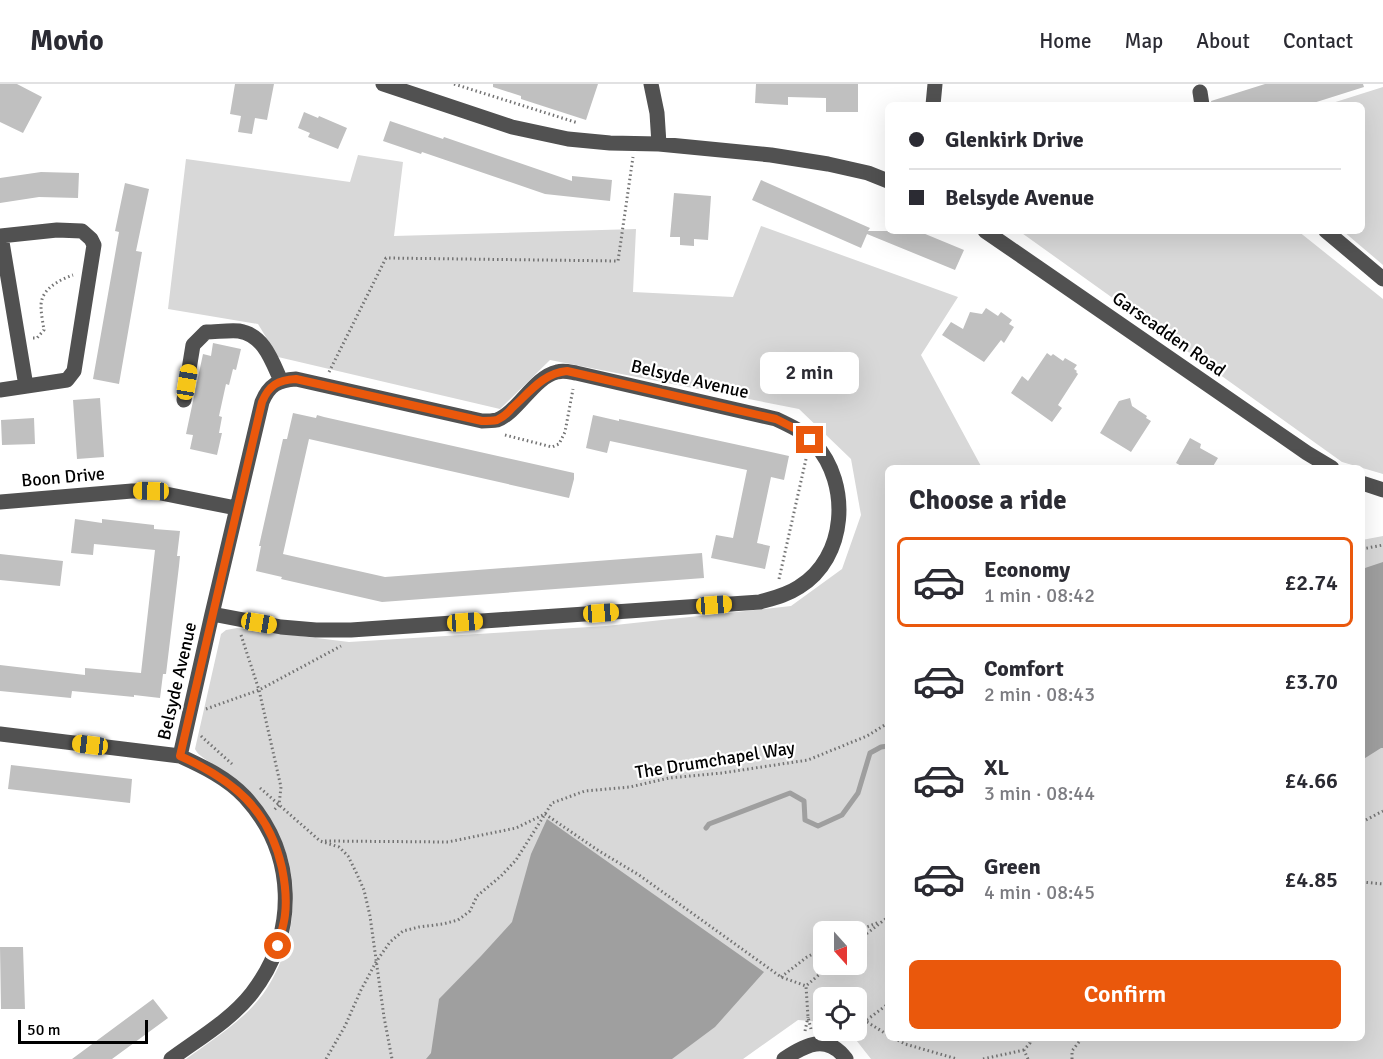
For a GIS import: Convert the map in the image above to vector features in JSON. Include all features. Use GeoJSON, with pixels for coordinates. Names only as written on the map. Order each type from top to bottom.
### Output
{"type":"FeatureCollection","features":[{"type":"Feature","properties":{"kind":"street"},"geometry":{"type":"LineString","coordinates":[[383,84],[512,127],[568,139],[659,144],[771,155],[828,164],[868,173],[885,180]]}},
{"type":"Feature","properties":{"kind":"street"},"geometry":{"type":"LineString","coordinates":[[651,84],[657,113],[659,144]]}},
{"type":"Feature","properties":{"kind":"street"},"geometry":{"type":"LineString","coordinates":[[933,102],[934,84]]}},
{"type":"Feature","properties":{"kind":"street"},"geometry":{"type":"LineString","coordinates":[[0,390],[67,380],[74,371],[94,245],[82,231],[57,230],[0,236],[26,386]]}},
{"type":"Feature","properties":{"kind":"street","name":"Garscadden Road"},"geometry":{"type":"LineString","coordinates":[[989,234],[1327,465]]}},
{"type":"Feature","properties":{"kind":"street"},"geometry":{"type":"LineString","coordinates":[[1330,234],[1383,279]]}},
{"type":"Feature","properties":{"kind":"street"},"geometry":{"type":"LineString","coordinates":[[184,400],[193,345],[206,332],[239,332],[252,336],[266,348],[281,381],[296,379],[482,421],[495,420]]}},
{"type":"Feature","properties":{"kind":"street","name":"Belsyde Avenue"},"geometry":{"type":"LineString","coordinates":[[213,614],[281,627],[351,630],[760,602],[801,586],[817,571],[835,539],[839,521],[839,499],[828,463],[816,445],[798,430],[776,419],[567,371],[546,376],[508,413],[495,420]]}},
{"type":"Feature","properties":{"kind":"street","name":"Belsyde Avenue"},"geometry":{"type":"LineString","coordinates":[[180,756],[262,402],[266,392],[281,381]]}},
{"type":"Feature","properties":{"kind":"street"},"geometry":{"type":"LineString","coordinates":[[1365,484],[1383,490]]}},
{"type":"Feature","properties":{"kind":"street","name":"Boon Drive"},"geometry":{"type":"LineString","coordinates":[[0,502],[151,491],[236,508]]}},
{"type":"Feature","properties":{"kind":"street"},"geometry":{"type":"LineString","coordinates":[[0,734],[180,756],[227,781],[244,796],[263,819],[280,858],[286,886],[285,914],[278,946],[266,972],[251,994],[236,1010],[171,1059]]}},
{"type":"Feature","properties":{"kind":"street"},"geometry":{"type":"LineString","coordinates":[[784,1059],[801,1048],[816,1044],[830,1045],[846,1059]]}},
{"type":"Feature","properties":{"kind":"path"},"geometry":{"type":"LineString","coordinates":[[454,84],[583,124]]}},
{"type":"Feature","properties":{"kind":"path"},"geometry":{"type":"LineString","coordinates":[[322,384],[386,258],[618,261],[635,144]]}},
{"type":"Feature","properties":{"kind":"path"},"geometry":{"type":"LineString","coordinates":[[18,341],[37,338],[44,330],[40,305],[43,294],[58,281],[72,275],[89,278]]}},
{"type":"Feature","properties":{"kind":"path"},"geometry":{"type":"LineString","coordinates":[[495,420],[506,436],[556,446],[565,432],[576,373]]}},
{"type":"Feature","properties":{"kind":"path"},"geometry":{"type":"LineString","coordinates":[[775,598],[810,440]]}},
{"type":"Feature","properties":{"kind":"path"},"geometry":{"type":"LineString","coordinates":[[1365,548],[1383,545]]}},
{"type":"Feature","properties":{"kind":"path"},"geometry":{"type":"LineString","coordinates":[[236,619],[259,690],[281,787],[279,805],[263,819]]}},
{"type":"Feature","properties":{"kind":"path"},"geometry":{"type":"LineString","coordinates":[[190,715],[259,690],[348,642],[351,630]]}},
{"type":"Feature","properties":{"kind":"path","name":"The Drumchapel Way"},"geometry":{"type":"LineString","coordinates":[[326,1059],[376,962],[390,942],[403,931],[458,920],[470,911],[477,896],[516,860],[552,803],[585,791],[630,787],[669,778],[722,773],[808,760],[867,736],[885,725]]}},
{"type":"Feature","properties":{"kind":"path"},"geometry":{"type":"LineString","coordinates":[[1365,820],[1383,811]]}},
{"type":"Feature","properties":{"kind":"path"},"geometry":{"type":"LineString","coordinates":[[392,1059],[364,890],[348,856],[339,847],[320,841],[448,842],[516,828],[545,814],[639,875],[781,977],[806,986]]}},
{"type":"Feature","properties":{"kind":"path"},"geometry":{"type":"LineString","coordinates":[[1365,882],[1383,884]]}},
{"type":"Feature","properties":{"kind":"path"},"geometry":{"type":"LineString","coordinates":[[867,927],[883,920]]}},
{"type":"Feature","properties":{"kind":"path"},"geometry":{"type":"LineString","coordinates":[[867,933],[883,920]]}},
{"type":"Feature","properties":{"kind":"path"},"geometry":{"type":"LineString","coordinates":[[781,977],[813,954]]}},
{"type":"Feature","properties":{"kind":"path"},"geometry":{"type":"LineString","coordinates":[[806,986],[818,975]]}},
{"type":"Feature","properties":{"kind":"path"},"geometry":{"type":"LineString","coordinates":[[806,986],[808,1017],[816,1044]]}},
{"type":"Feature","properties":{"kind":"path"},"geometry":{"type":"LineString","coordinates":[[867,1021],[885,1006]]}},
{"type":"Feature","properties":{"kind":"path"},"geometry":{"type":"LineString","coordinates":[[867,1023],[885,1033]]}},
{"type":"Feature","properties":{"kind":"path"},"geometry":{"type":"LineString","coordinates":[[900,1041],[957,1059]]}},
{"type":"Feature","properties":{"kind":"path"},"geometry":{"type":"LineString","coordinates":[[983,1059],[1024,1050],[1030,1041]]}},
{"type":"Feature","properties":{"kind":"path"},"geometry":{"type":"LineString","coordinates":[[1072,1059],[1072,1051],[1080,1041]]}},
{"type":"Feature","properties":{"kind":"path"},"geometry":{"type":"LineString","coordinates":[[1024,1050],[1028,1059]]}},
{"type":"Feature","properties":{"kind":"shaded area"},"geometry":{"type":"Polygon","coordinates":[[[1383,87],[1383,265],[1347,234],[1365,234],[1365,102],[1336,102],[1383,87]]]}},
{"type":"Feature","properties":{"kind":"shaded area"},"geometry":{"type":"Polygon","coordinates":[[[358,155],[403,162],[394,236],[636,229],[633,292],[733,297],[761,226],[958,297],[921,355],[980,465],[885,465],[885,1041],[1365,1041],[1365,539],[1383,536],[1383,1059],[871,1059],[857,1041],[867,1041],[867,987],[813,987],[813,1021],[798,1020],[743,1059],[186,1059],[237,1021],[263,994],[282,957],[289,936],[292,915],[291,872],[275,828],[251,794],[195,749],[221,634],[226,630],[237,628],[349,642],[606,626],[791,606],[842,569],[861,515],[851,459],[799,409],[550,360],[500,409],[278,357],[258,324],[168,309],[186,159],[350,182],[358,155]]]}},
{"type":"Feature","properties":{"kind":"shaded area"},"geometry":{"type":"Polygon","coordinates":[[[1023,234],[1302,234],[1383,299],[1383,474],[1365,469],[1365,465],[1342,462],[1023,234]]]}},
{"type":"Feature","properties":{"kind":"shaded area"},"geometry":{"type":"Polygon","coordinates":[[[1383,562],[1383,748],[1365,758],[1365,568],[1383,562]]]}},
{"type":"Feature","properties":{"kind":"shaded area"},"geometry":{"type":"Polygon","coordinates":[[[547,819],[764,972],[715,1027],[672,1059],[426,1059],[431,1053],[439,999],[512,922],[531,854],[547,819]]]}},
{"type":"Feature","properties":{"kind":"building"},"geometry":{"type":"Polygon","coordinates":[[[0,84],[17,84],[42,97],[23,133],[0,122],[0,84]]]}},
{"type":"Feature","properties":{"kind":"building"},"geometry":{"type":"Polygon","coordinates":[[[235,84],[274,84],[267,120],[255,118],[252,134],[238,132],[241,116],[230,114],[235,84]]]}},
{"type":"Feature","properties":{"kind":"building"},"geometry":{"type":"Polygon","coordinates":[[[493,84],[598,84],[586,120],[521,99],[521,96],[493,87],[493,84]]]}},
{"type":"Feature","properties":{"kind":"building"},"geometry":{"type":"Polygon","coordinates":[[[756,84],[858,84],[858,112],[826,112],[826,98],[788,97],[788,105],[755,103],[756,84]]]}},
{"type":"Feature","properties":{"kind":"building"},"geometry":{"type":"Polygon","coordinates":[[[1265,84],[1363,84],[1364,87],[1316,102],[1211,101],[1265,84]]]}},
{"type":"Feature","properties":{"kind":"building"},"geometry":{"type":"Polygon","coordinates":[[[304,112],[347,128],[338,149],[308,137],[310,133],[298,128],[304,112]]]}},
{"type":"Feature","properties":{"kind":"building"},"geometry":{"type":"Polygon","coordinates":[[[390,121],[572,181],[572,176],[612,180],[610,201],[545,194],[383,141],[390,121]]]}},
{"type":"Feature","properties":{"kind":"building"},"geometry":{"type":"Polygon","coordinates":[[[41,172],[79,173],[78,198],[39,197],[0,203],[0,178],[41,172]]]}},
{"type":"Feature","properties":{"kind":"building"},"geometry":{"type":"Polygon","coordinates":[[[761,180],[870,228],[868,231],[885,231],[885,234],[925,234],[964,250],[955,270],[867,234],[861,248],[752,200],[761,180]]]}},
{"type":"Feature","properties":{"kind":"building"},"geometry":{"type":"Polygon","coordinates":[[[125,183],[149,189],[136,251],[142,252],[119,384],[93,379],[119,232],[115,231],[125,183]]]}},
{"type":"Feature","properties":{"kind":"building"},"geometry":{"type":"Polygon","coordinates":[[[674,193],[711,196],[708,240],[694,239],[694,246],[680,245],[680,237],[670,237],[674,193]]]}},
{"type":"Feature","properties":{"kind":"building"},"geometry":{"type":"Polygon","coordinates":[[[986,308],[998,316],[1001,312],[1012,320],[1009,324],[1014,327],[1004,343],[1001,340],[984,362],[942,335],[951,322],[963,329],[970,312],[982,314],[986,308]]]}},
{"type":"Feature","properties":{"kind":"building"},"geometry":{"type":"Polygon","coordinates":[[[213,343],[241,349],[236,370],[233,369],[229,385],[226,384],[219,416],[222,417],[219,433],[222,433],[217,455],[190,449],[193,435],[186,434],[203,354],[211,356],[213,343]]]}},
{"type":"Feature","properties":{"kind":"building"},"geometry":{"type":"Polygon","coordinates":[[[1047,353],[1063,361],[1065,358],[1077,365],[1074,369],[1078,374],[1058,405],[1062,408],[1052,422],[1011,393],[1022,376],[1028,381],[1047,353]]]}},
{"type":"Feature","properties":{"kind":"building"},"geometry":{"type":"Polygon","coordinates":[[[100,398],[104,457],[77,459],[73,400],[100,398]]]}},
{"type":"Feature","properties":{"kind":"building"},"geometry":{"type":"Polygon","coordinates":[[[1130,398],[1132,406],[1151,421],[1131,452],[1100,433],[1119,401],[1130,398]]]}},
{"type":"Feature","properties":{"kind":"building"},"geometry":{"type":"Polygon","coordinates":[[[293,413],[316,418],[317,415],[574,473],[574,479],[569,498],[309,439],[283,554],[385,577],[702,553],[704,578],[382,602],[256,571],[261,546],[259,546],[283,439],[287,439],[293,413]]]}},
{"type":"Feature","properties":{"kind":"building"},"geometry":{"type":"Polygon","coordinates":[[[593,415],[789,456],[784,480],[771,477],[757,543],[770,546],[765,569],[711,558],[716,535],[733,538],[747,470],[610,441],[607,453],[586,448],[593,415]]]}},
{"type":"Feature","properties":{"kind":"building"},"geometry":{"type":"Polygon","coordinates":[[[34,418],[35,444],[2,445],[1,420],[34,418]]]}},
{"type":"Feature","properties":{"kind":"building"},"geometry":{"type":"Polygon","coordinates":[[[1190,438],[1201,444],[1200,448],[1218,458],[1214,465],[1180,465],[1176,463],[1190,438]]]}},
{"type":"Feature","properties":{"kind":"building"},"geometry":{"type":"Polygon","coordinates":[[[75,519],[102,523],[102,519],[154,525],[154,529],[180,531],[177,556],[180,556],[179,566],[166,674],[163,674],[160,698],[72,691],[71,698],[0,691],[0,665],[85,675],[85,668],[141,673],[155,550],[94,544],[93,555],[71,553],[75,519]]]}},
{"type":"Feature","properties":{"kind":"building"},"geometry":{"type":"Polygon","coordinates":[[[0,554],[63,561],[60,586],[0,580],[0,554]]]}},
{"type":"Feature","properties":{"kind":"building"},"geometry":{"type":"Polygon","coordinates":[[[11,765],[132,779],[130,803],[8,789],[11,765]]]}},
{"type":"Feature","properties":{"kind":"building"},"geometry":{"type":"Polygon","coordinates":[[[0,947],[23,947],[25,1009],[1,1009],[0,947]]]}},
{"type":"Feature","properties":{"kind":"building"},"geometry":{"type":"Polygon","coordinates":[[[153,999],[168,1018],[112,1059],[72,1059],[153,999]]]}},
{"type":"Feature","properties":{"kind":"waterway"},"geometry":{"type":"LineString","coordinates":[[706,828],[709,824],[790,793],[804,801],[805,820],[818,826],[842,815],[858,793],[870,753],[885,746]]}},
{"type":"Feature","properties":{"kind":"route"},"geometry":{"type":"LineString","coordinates":[[278,946],[285,914],[286,886],[280,858],[263,819],[244,796],[227,781],[180,756],[262,402],[266,392],[273,385],[281,381],[296,379],[482,421],[492,421],[508,413],[546,376],[567,371],[776,419],[798,430],[810,440]]}}]}
